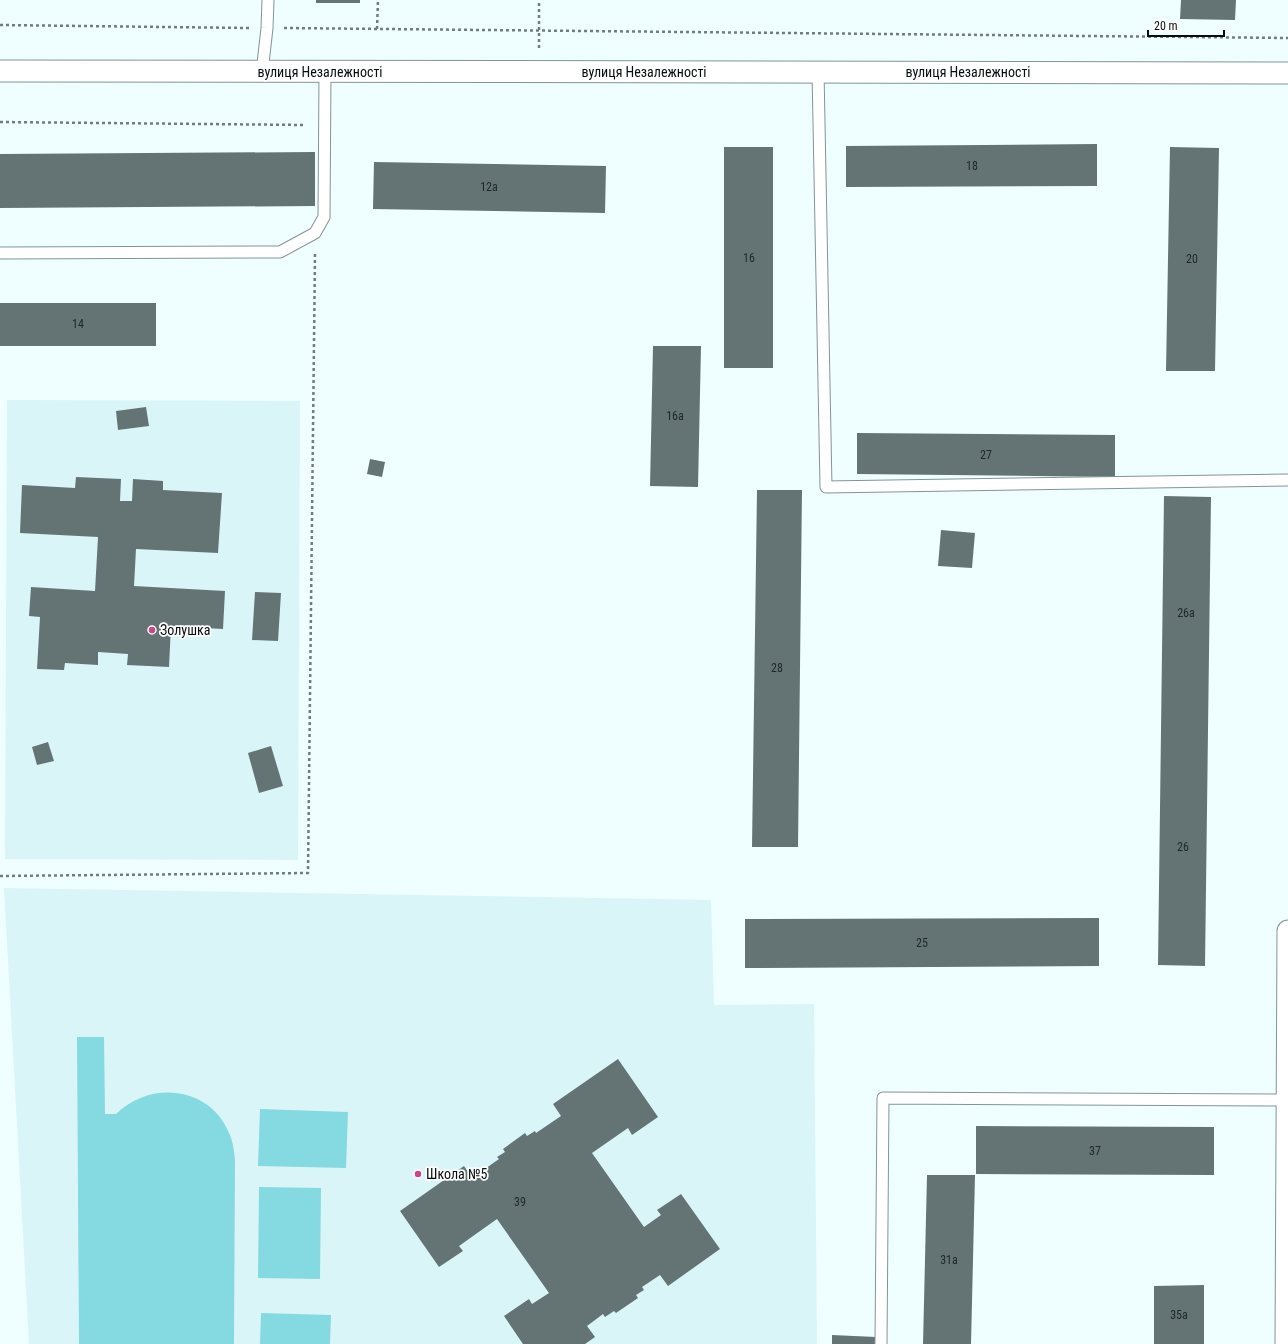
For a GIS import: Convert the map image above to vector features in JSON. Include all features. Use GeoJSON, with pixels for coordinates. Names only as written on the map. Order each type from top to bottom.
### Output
{"type":"FeatureCollection","features":[{"type":"Feature","properties":{"kind":"street","name":"вулиця Незалежності"},"geometry":{"type":"LineString","coordinates":[[0,71],[818,71],[1288,73]]}},
{"type":"Feature","properties":{"kind":"street"},"geometry":{"type":"LineString","coordinates":[[1286,1344],[1288,931]]}},
{"type":"Feature","properties":{"kind":"lane"},"geometry":{"type":"LineString","coordinates":[[262,72],[267,28],[268,0]]}},
{"type":"Feature","properties":{"kind":"lane"},"geometry":{"type":"LineString","coordinates":[[818,71],[826,486],[1288,480]]}},
{"type":"Feature","properties":{"kind":"lane"},"geometry":{"type":"LineString","coordinates":[[0,253],[280,252],[315,233],[324,217],[325,72]]}},
{"type":"Feature","properties":{"kind":"lane"},"geometry":{"type":"LineString","coordinates":[[881,1344],[883,1098],[1287,1100]]}},
{"type":"Feature","properties":{"kind":"path"},"geometry":{"type":"LineString","coordinates":[[377,29],[378,0]]}},
{"type":"Feature","properties":{"kind":"path"},"geometry":{"type":"LineString","coordinates":[[539,0],[539,72]]}},
{"type":"Feature","properties":{"kind":"path"},"geometry":{"type":"LineString","coordinates":[[0,25],[1288,38]]}},
{"type":"Feature","properties":{"kind":"path"},"geometry":{"type":"LineString","coordinates":[[0,122],[325,126]]}},
{"type":"Feature","properties":{"kind":"path"},"geometry":{"type":"LineString","coordinates":[[0,876],[308,873],[315,233]]}},
{"type":"Feature","properties":{"kind":"shaded area","name":"Золушка"},"geometry":{"type":"Polygon","coordinates":[[[7,400],[300,401],[298,860],[5,859],[7,400]]]}},
{"type":"Feature","properties":{"kind":"shaded area","name":"Школа №5"},"geometry":{"type":"Polygon","coordinates":[[[4,888],[711,900],[714,1005],[814,1004],[817,1344],[29,1344],[4,888]]]}},
{"type":"Feature","properties":{"kind":"shaded area"},"geometry":{"type":"Polygon","coordinates":[[[77,1037],[104,1037],[105,1114],[116,1114],[130,1103],[145,1096],[162,1093],[178,1093],[194,1097],[208,1105],[220,1117],[229,1133],[234,1149],[235,1160],[234,1344],[79,1344],[77,1037]]]}},
{"type":"Feature","properties":{"kind":"shaded area"},"geometry":{"type":"Polygon","coordinates":[[[260,1109],[348,1112],[346,1168],[258,1166],[260,1109]]]}},
{"type":"Feature","properties":{"kind":"shaded area"},"geometry":{"type":"Polygon","coordinates":[[[259,1187],[321,1188],[320,1279],[258,1278],[259,1187]]]}},
{"type":"Feature","properties":{"kind":"shaded area"},"geometry":{"type":"Polygon","coordinates":[[[261,1313],[331,1315],[330,1344],[260,1344],[261,1313]]]}},
{"type":"Feature","properties":{"kind":"building"},"geometry":{"type":"Polygon","coordinates":[[[316,0],[360,0],[360,3],[316,3],[316,0]]]}},
{"type":"Feature","properties":{"kind":"building"},"geometry":{"type":"Polygon","coordinates":[[[1181,0],[1236,0],[1235,20],[1180,19],[1181,0]]]}},
{"type":"Feature","properties":{"kind":"building"},"geometry":{"type":"Polygon","coordinates":[[[1097,144],[1097,186],[846,187],[846,146],[1097,144]]]}},
{"type":"Feature","properties":{"kind":"building"},"geometry":{"type":"Polygon","coordinates":[[[724,147],[773,147],[773,368],[724,368],[724,147]]]}},
{"type":"Feature","properties":{"kind":"building"},"geometry":{"type":"Polygon","coordinates":[[[1170,147],[1219,148],[1215,371],[1166,371],[1170,147]]]}},
{"type":"Feature","properties":{"kind":"building"},"geometry":{"type":"Polygon","coordinates":[[[315,152],[315,206],[0,208],[0,154],[315,152]]]}},
{"type":"Feature","properties":{"kind":"building"},"geometry":{"type":"Polygon","coordinates":[[[374,162],[606,166],[605,213],[373,209],[374,162]]]}},
{"type":"Feature","properties":{"kind":"building"},"geometry":{"type":"Polygon","coordinates":[[[0,303],[156,303],[156,346],[0,346],[0,303]]]}},
{"type":"Feature","properties":{"kind":"building"},"geometry":{"type":"Polygon","coordinates":[[[653,346],[701,346],[698,487],[650,486],[653,346]]]}},
{"type":"Feature","properties":{"kind":"building"},"geometry":{"type":"Polygon","coordinates":[[[146,407],[149,426],[118,430],[116,411],[146,407]]]}},
{"type":"Feature","properties":{"kind":"building"},"geometry":{"type":"Polygon","coordinates":[[[857,433],[1115,435],[1115,477],[857,474],[857,433]]]}},
{"type":"Feature","properties":{"kind":"building"},"geometry":{"type":"Polygon","coordinates":[[[370,459],[385,462],[382,477],[367,474],[370,459]]]}},
{"type":"Feature","properties":{"kind":"building"},"geometry":{"type":"Polygon","coordinates":[[[76,477],[121,479],[120,501],[132,501],[133,479],[163,481],[163,490],[222,493],[218,553],[136,549],[134,586],[225,591],[223,629],[171,626],[169,667],[127,665],[128,654],[98,652],[98,665],[65,663],[64,670],[37,669],[40,617],[29,616],[31,587],[95,591],[98,537],[20,533],[22,485],[75,488],[76,477]]]}},
{"type":"Feature","properties":{"kind":"building"},"geometry":{"type":"Polygon","coordinates":[[[757,490],[802,490],[798,847],[752,847],[757,490]]]}},
{"type":"Feature","properties":{"kind":"building"},"geometry":{"type":"Polygon","coordinates":[[[1164,496],[1211,497],[1205,966],[1158,965],[1164,496]]]}},
{"type":"Feature","properties":{"kind":"building"},"geometry":{"type":"Polygon","coordinates":[[[941,530],[975,533],[972,568],[938,566],[941,530]]]}},
{"type":"Feature","properties":{"kind":"building"},"geometry":{"type":"Polygon","coordinates":[[[255,592],[281,593],[278,641],[252,640],[255,592]]]}},
{"type":"Feature","properties":{"kind":"building"},"geometry":{"type":"Polygon","coordinates":[[[48,742],[54,761],[37,765],[32,747],[48,742]]]}},
{"type":"Feature","properties":{"kind":"building"},"geometry":{"type":"Polygon","coordinates":[[[271,746],[283,786],[259,793],[248,753],[271,746]]]}},
{"type":"Feature","properties":{"kind":"building"},"geometry":{"type":"Polygon","coordinates":[[[1099,918],[1099,966],[745,968],[745,919],[1099,918]]]}},
{"type":"Feature","properties":{"kind":"building"},"geometry":{"type":"Polygon","coordinates":[[[618,1059],[658,1117],[632,1135],[628,1128],[592,1153],[644,1227],[661,1215],[657,1210],[681,1194],[720,1249],[668,1286],[660,1275],[642,1287],[644,1290],[636,1295],[638,1298],[616,1313],[614,1311],[605,1317],[603,1314],[587,1326],[595,1337],[585,1344],[523,1344],[504,1316],[529,1299],[532,1304],[549,1293],[497,1219],[459,1246],[463,1251],[439,1267],[400,1211],[464,1166],[472,1178],[499,1159],[497,1157],[505,1152],[503,1149],[525,1133],[527,1136],[535,1131],[536,1133],[561,1116],[553,1104],[618,1059]]]}},
{"type":"Feature","properties":{"kind":"building"},"geometry":{"type":"Polygon","coordinates":[[[976,1126],[1214,1127],[1214,1175],[976,1174],[976,1126]]]}},
{"type":"Feature","properties":{"kind":"building"},"geometry":{"type":"Polygon","coordinates":[[[927,1175],[975,1175],[971,1344],[923,1344],[927,1175]]]}},
{"type":"Feature","properties":{"kind":"building"},"geometry":{"type":"Polygon","coordinates":[[[1204,1285],[1204,1344],[1154,1344],[1154,1286],[1204,1285]]]}},
{"type":"Feature","properties":{"kind":"building"},"geometry":{"type":"Polygon","coordinates":[[[832,1335],[876,1337],[875,1344],[832,1344],[832,1335]]]}},
{"type":"Feature","properties":{"kind":"place","name":"Золушка"},"geometry":{"type":"Point","coordinates":[152,630]}},
{"type":"Feature","properties":{"kind":"place","name":"Школа №5"},"geometry":{"type":"Point","coordinates":[418,1174]}}]}
